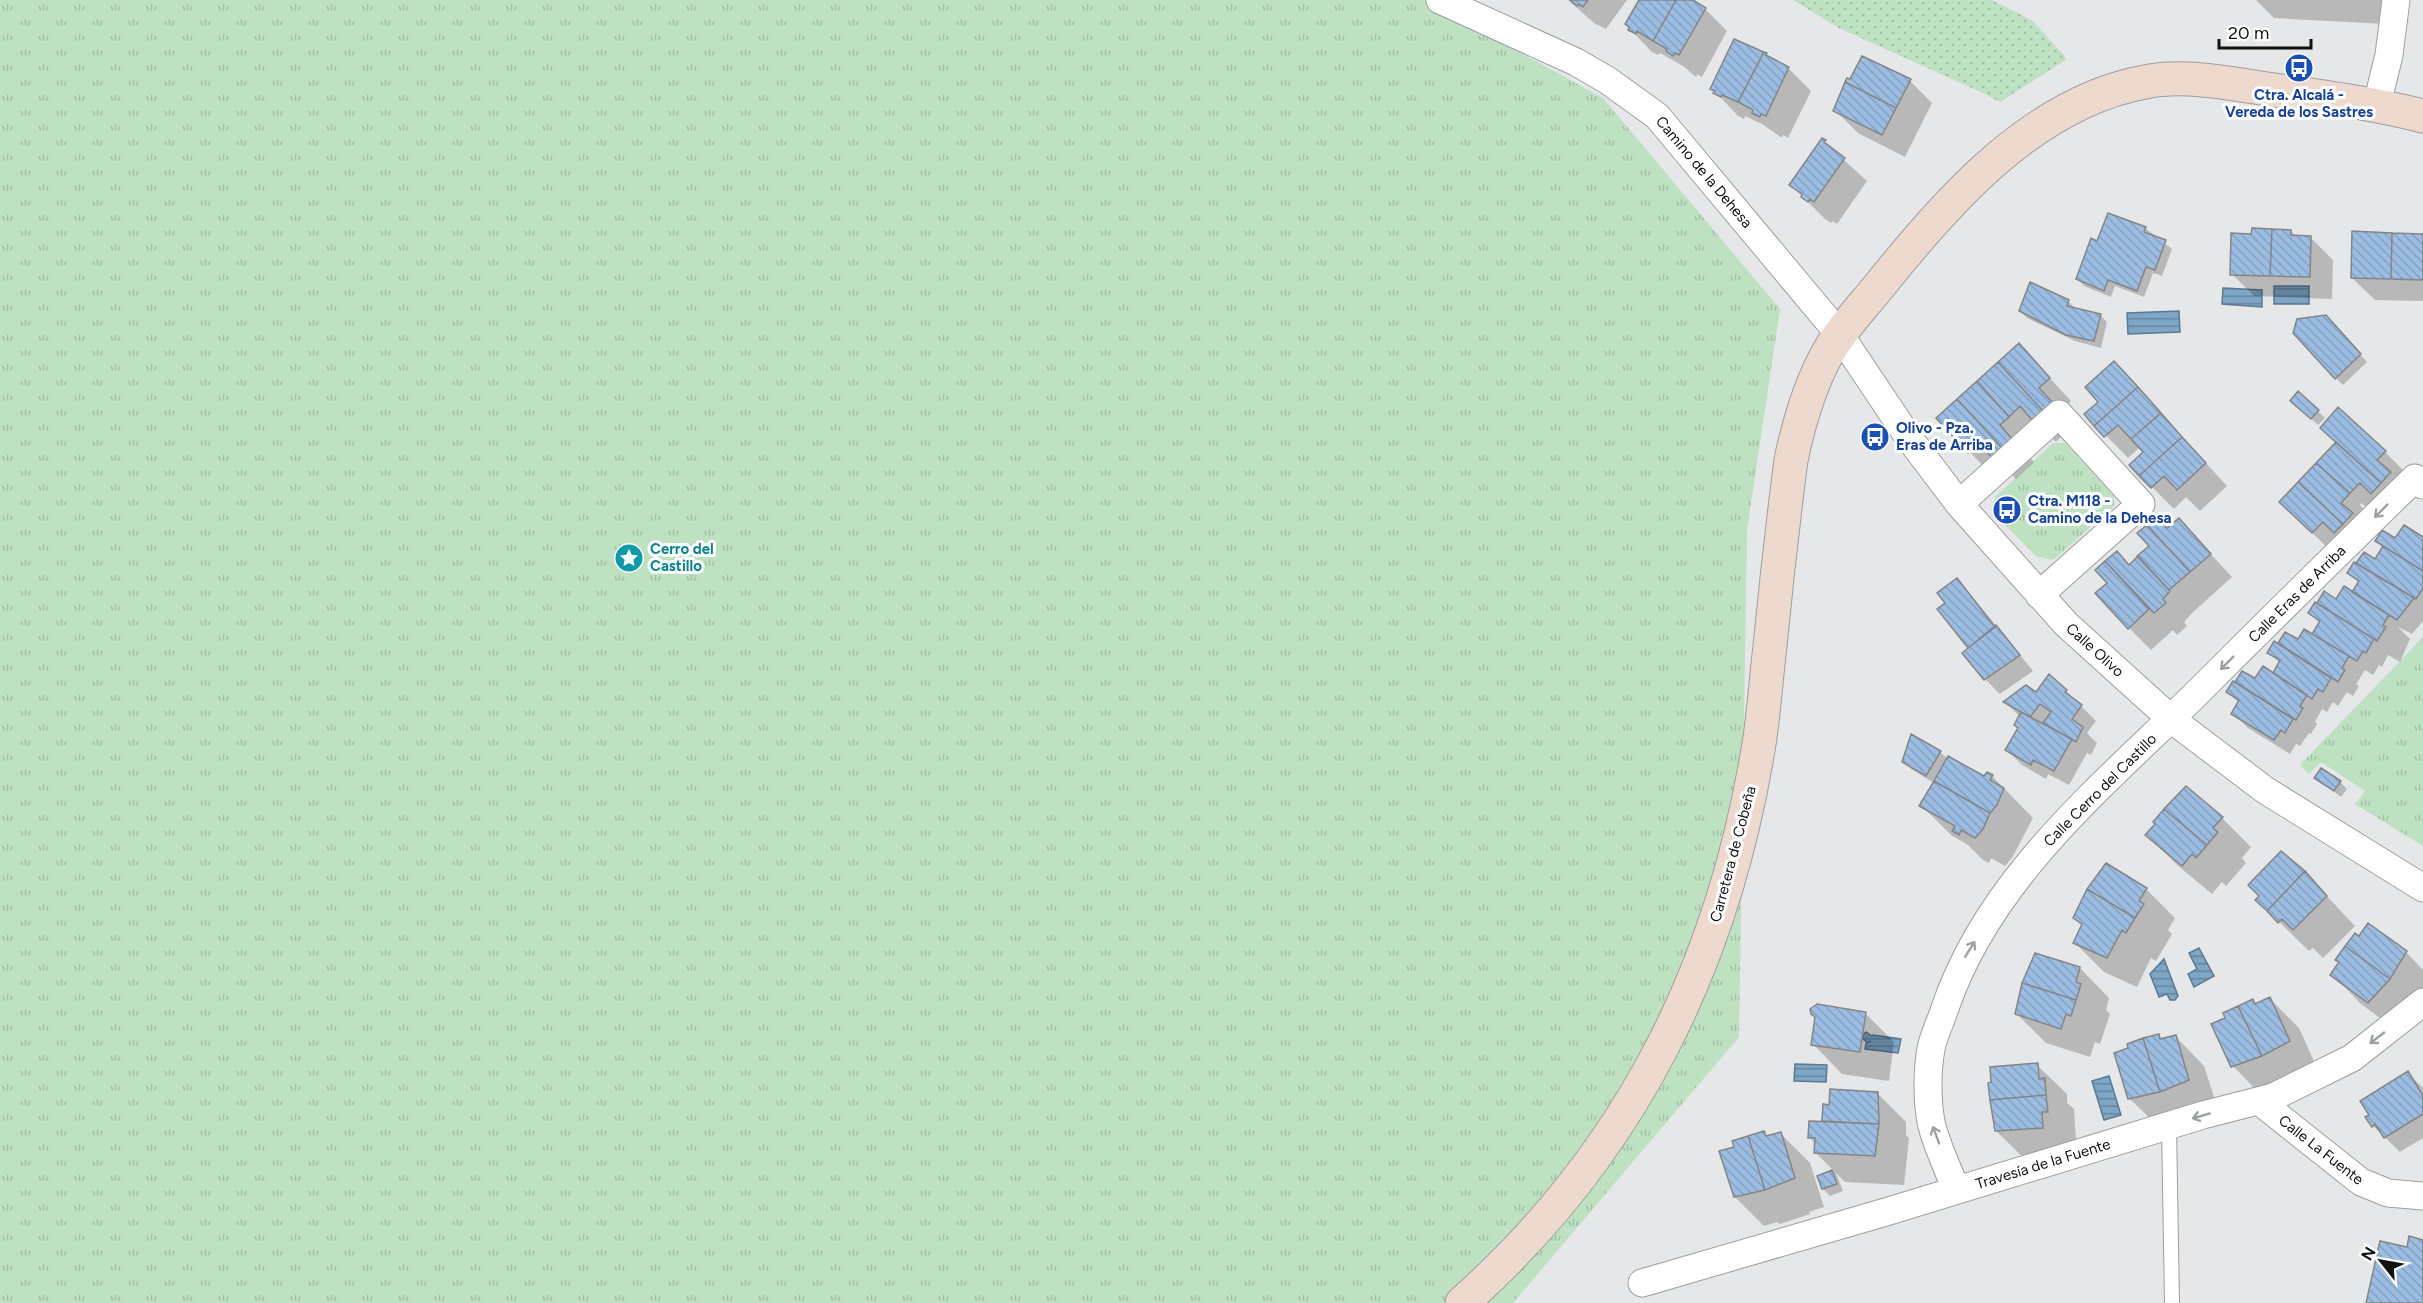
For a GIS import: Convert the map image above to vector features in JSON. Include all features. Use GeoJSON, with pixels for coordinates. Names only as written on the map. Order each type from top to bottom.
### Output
{"type":"FeatureCollection","features":[{"type":"Feature","properties":{"kind":"street","name":"Camino de la Dehesa"},"geometry":{"type":"LineString","coordinates":[[1440,0],[1576,62],[1627,93],[1657,116],[1840,335]]}},
{"type":"Feature","properties":{"kind":"street"},"geometry":{"type":"LineString","coordinates":[[2377,104],[2389,55],[2396,0]]}},
{"type":"Feature","properties":{"kind":"street","name":"Carretera de Cobeña"},"geometry":{"type":"LineString","coordinates":[[1462,1303],[1495,1274],[1532,1235],[1572,1189],[1607,1141],[1643,1084],[1672,1030],[1703,959],[1727,888],[1740,839],[1759,743],[1792,451],[1806,403],[1820,369],[1840,335],[1938,215],[1990,166],[2032,131],[2092,97],[2120,87],[2148,81],[2209,80],[2377,104],[2423,116]]}},
{"type":"Feature","properties":{"kind":"street","name":"Calle Olivo"},"geometry":{"type":"LineString","coordinates":[[1840,335],[1909,438],[1959,504],[2066,624],[2171,718],[2265,790],[2423,888]]}},
{"type":"Feature","properties":{"kind":"street"},"geometry":{"type":"LineString","coordinates":[[1959,504],[2059,414],[2141,504],[2039,595]]}},
{"type":"Feature","properties":{"kind":"street","name":"Calle Eras de Arriba"},"geometry":{"type":"LineString","coordinates":[[2171,718],[2415,478],[2423,484]]}},
{"type":"Feature","properties":{"kind":"street","name":"Calle Cerro del Castillo"},"geometry":{"type":"LineString","coordinates":[[1956,1190],[1931,1122],[1929,1084],[1931,1049],[1965,956],[2000,902],[2043,846],[2082,803],[2171,718]]}},
{"type":"Feature","properties":{"kind":"street","name":"Travesía de la Fuente"},"geometry":{"type":"LineString","coordinates":[[1642,1283],[2273,1097],[2352,1058],[2423,1002]]}},
{"type":"Feature","properties":{"kind":"street","name":"Calle La Fuente"},"geometry":{"type":"LineString","coordinates":[[2259,1101],[2361,1182],[2388,1192],[2423,1196]]}},
{"type":"Feature","properties":{"kind":"lane"},"geometry":{"type":"LineString","coordinates":[[2169,1126],[2172,1303]]}},
{"type":"Feature","properties":{"kind":"green space"},"geometry":{"type":"Polygon","coordinates":[[[0,0],[1424,0],[1603,98],[1780,309],[1747,530],[1739,1037],[1513,1303],[0,1303],[0,0]]]}},
{"type":"Feature","properties":{"kind":"green space"},"geometry":{"type":"Polygon","coordinates":[[[1793,0],[1992,0],[2033,21],[2067,59],[2000,102],[1839,28],[1793,0]]]}},
{"type":"Feature","properties":{"kind":"green space"},"geometry":{"type":"Polygon","coordinates":[[[2053,443],[2065,443],[2114,496],[2114,506],[2051,560],[2036,556],[1998,518],[1993,506],[1995,497],[2053,443]]]}},
{"type":"Feature","properties":{"kind":"green space"},"geometry":{"type":"Polygon","coordinates":[[[2423,637],[2423,846],[2355,804],[2365,791],[2321,762],[2309,774],[2300,765],[2423,637]]]}},
{"type":"Feature","properties":{"kind":"water"},"geometry":{"type":"Polygon","coordinates":[[[2274,286],[2309,286],[2309,304],[2274,304],[2274,286]]]}},
{"type":"Feature","properties":{"kind":"water"},"geometry":{"type":"Polygon","coordinates":[[[2223,288],[2262,290],[2262,307],[2222,304],[2223,288]]]}},
{"type":"Feature","properties":{"kind":"water"},"geometry":{"type":"Polygon","coordinates":[[[2179,311],[2180,332],[2128,334],[2127,313],[2179,311]]]}},
{"type":"Feature","properties":{"kind":"water"},"geometry":{"type":"Polygon","coordinates":[[[2199,948],[2214,976],[2194,987],[2188,974],[2197,969],[2189,953],[2199,948]]]}},
{"type":"Feature","properties":{"kind":"water"},"geometry":{"type":"Polygon","coordinates":[[[2164,959],[2178,996],[2175,1000],[2170,1000],[2167,994],[2159,997],[2150,974],[2164,959]]]}},
{"type":"Feature","properties":{"kind":"water"},"geometry":{"type":"Polygon","coordinates":[[[1866,1032],[1872,1036],[1901,1039],[1898,1053],[1865,1049],[1866,1043],[1871,1041],[1867,1042],[1863,1039],[1866,1032]]]}},
{"type":"Feature","properties":{"kind":"water"},"geometry":{"type":"Polygon","coordinates":[[[1795,1064],[1827,1065],[1826,1082],[1794,1081],[1795,1064]]]}},
{"type":"Feature","properties":{"kind":"water"},"geometry":{"type":"Polygon","coordinates":[[[2109,1076],[2121,1115],[2104,1120],[2092,1081],[2109,1076]]]}},
{"type":"Feature","properties":{"kind":"building"},"geometry":{"type":"Polygon","coordinates":[[[1570,0],[1588,0],[1583,7],[1579,4],[1577,6],[1570,0]]]}},
{"type":"Feature","properties":{"kind":"building"},"geometry":{"type":"Polygon","coordinates":[[[1639,0],[1676,0],[1653,41],[1637,31],[1636,34],[1628,30],[1629,27],[1625,24],[1639,0]]]}},
{"type":"Feature","properties":{"kind":"building"},"geometry":{"type":"Polygon","coordinates":[[[1676,0],[1693,0],[1706,8],[1679,55],[1675,53],[1673,56],[1666,51],[1667,49],[1653,41],[1676,0]]]}},
{"type":"Feature","properties":{"kind":"building"},"geometry":{"type":"Polygon","coordinates":[[[1734,39],[1764,52],[1738,102],[1722,95],[1721,97],[1710,89],[1734,39]]]}},
{"type":"Feature","properties":{"kind":"building"},"geometry":{"type":"Polygon","coordinates":[[[1764,52],[1789,67],[1766,116],[1761,114],[1760,117],[1752,113],[1753,110],[1738,102],[1764,52]]]}},
{"type":"Feature","properties":{"kind":"building"},"geometry":{"type":"Polygon","coordinates":[[[1862,56],[1911,79],[1896,108],[1845,82],[1847,78],[1850,79],[1862,56]]]}},
{"type":"Feature","properties":{"kind":"building"},"geometry":{"type":"Polygon","coordinates":[[[1845,82],[1896,108],[1882,135],[1833,111],[1845,82]]]}},
{"type":"Feature","properties":{"kind":"building"},"geometry":{"type":"Polygon","coordinates":[[[1822,138],[1845,158],[1814,202],[1810,199],[1808,202],[1801,197],[1802,194],[1789,185],[1822,138]]]}},
{"type":"Feature","properties":{"kind":"building"},"geometry":{"type":"Polygon","coordinates":[[[2108,213],[2146,227],[2144,232],[2166,240],[2155,270],[2146,267],[2137,291],[2108,280],[2104,291],[2076,279],[2091,238],[2097,241],[2108,213]]]}},
{"type":"Feature","properties":{"kind":"building"},"geometry":{"type":"Polygon","coordinates":[[[2252,228],[2272,229],[2270,276],[2230,275],[2231,233],[2251,234],[2252,228]]]}},
{"type":"Feature","properties":{"kind":"building"},"geometry":{"type":"Polygon","coordinates":[[[2272,229],[2291,230],[2291,235],[2311,236],[2310,277],[2270,276],[2272,229]]]}},
{"type":"Feature","properties":{"kind":"building"},"geometry":{"type":"Polygon","coordinates":[[[2352,231],[2392,233],[2391,279],[2351,278],[2352,231]]]}},
{"type":"Feature","properties":{"kind":"building"},"geometry":{"type":"Polygon","coordinates":[[[2392,233],[2423,234],[2423,280],[2391,279],[2392,233]]]}},
{"type":"Feature","properties":{"kind":"building"},"geometry":{"type":"Polygon","coordinates":[[[2030,282],[2069,300],[2067,306],[2101,314],[2094,341],[2066,335],[2019,311],[2030,282]]]}},
{"type":"Feature","properties":{"kind":"building"},"geometry":{"type":"Polygon","coordinates":[[[2326,315],[2361,354],[2335,379],[2293,333],[2297,319],[2326,315]]]}},
{"type":"Feature","properties":{"kind":"building"},"geometry":{"type":"Polygon","coordinates":[[[2019,343],[2050,378],[2039,388],[2052,402],[2043,411],[1998,362],[2019,343]]]}},
{"type":"Feature","properties":{"kind":"building"},"geometry":{"type":"Polygon","coordinates":[[[2114,361],[2138,387],[2094,426],[2084,414],[2098,402],[2085,387],[2114,361]]]}},
{"type":"Feature","properties":{"kind":"building"},"geometry":{"type":"Polygon","coordinates":[[[1998,362],[2043,411],[2032,420],[2020,406],[2009,417],[1977,381],[1998,362]]]}},
{"type":"Feature","properties":{"kind":"building"},"geometry":{"type":"Polygon","coordinates":[[[1977,381],[2009,417],[2000,425],[2012,439],[2002,448],[1957,399],[1977,381]]]}},
{"type":"Feature","properties":{"kind":"building"},"geometry":{"type":"Polygon","coordinates":[[[2138,387],[2161,413],[2131,439],[2118,425],[2104,437],[2094,426],[2138,387]]]}},
{"type":"Feature","properties":{"kind":"building"},"geometry":{"type":"Polygon","coordinates":[[[2298,391],[2319,410],[2311,419],[2290,401],[2298,391]]]}},
{"type":"Feature","properties":{"kind":"building"},"geometry":{"type":"Polygon","coordinates":[[[1957,399],[2002,448],[1992,458],[1979,443],[1968,453],[1936,418],[1957,399]]]}},
{"type":"Feature","properties":{"kind":"building"},"geometry":{"type":"Polygon","coordinates":[[[2338,407],[2386,451],[2377,460],[2391,472],[2381,483],[2320,428],[2338,407]]]}},
{"type":"Feature","properties":{"kind":"building"},"geometry":{"type":"Polygon","coordinates":[[[2161,413],[2182,437],[2139,476],[2129,465],[2143,452],[2131,439],[2161,413]]]}},
{"type":"Feature","properties":{"kind":"building"},"geometry":{"type":"Polygon","coordinates":[[[2182,437],[2206,463],[2177,490],[2164,476],[2151,488],[2139,476],[2182,437]]]}},
{"type":"Feature","properties":{"kind":"building"},"geometry":{"type":"Polygon","coordinates":[[[2336,442],[2381,483],[2371,494],[2360,483],[2350,493],[2316,463],[2336,442]]]}},
{"type":"Feature","properties":{"kind":"building"},"geometry":{"type":"Polygon","coordinates":[[[2316,463],[2350,493],[2341,503],[2353,513],[2343,524],[2298,482],[2316,463]]]}},
{"type":"Feature","properties":{"kind":"building"},"geometry":{"type":"Polygon","coordinates":[[[2298,482],[2343,524],[2334,533],[2323,522],[2312,533],[2279,502],[2298,482]]]}},
{"type":"Feature","properties":{"kind":"building"},"geometry":{"type":"Polygon","coordinates":[[[2156,516],[2167,528],[2179,518],[2211,554],[2190,572],[2147,525],[2156,516]]]}},
{"type":"Feature","properties":{"kind":"building"},"geometry":{"type":"Polygon","coordinates":[[[2147,525],[2190,572],[2169,590],[2137,556],[2149,546],[2137,533],[2147,525]]]}},
{"type":"Feature","properties":{"kind":"building"},"geometry":{"type":"Polygon","coordinates":[[[2404,525],[2423,537],[2423,571],[2375,541],[2382,530],[2395,538],[2404,525]]]}},
{"type":"Feature","properties":{"kind":"building"},"geometry":{"type":"Polygon","coordinates":[[[2383,546],[2423,571],[2423,588],[2416,599],[2356,563],[2364,552],[2375,559],[2383,546]]]}},
{"type":"Feature","properties":{"kind":"building"},"geometry":{"type":"Polygon","coordinates":[[[2117,551],[2129,565],[2138,556],[2170,591],[2163,599],[2166,603],[2154,613],[2105,561],[2117,551]]]}},
{"type":"Feature","properties":{"kind":"building"},"geometry":{"type":"Polygon","coordinates":[[[2105,561],[2149,609],[2128,629],[2095,593],[2107,583],[2095,570],[2105,561]]]}},
{"type":"Feature","properties":{"kind":"building"},"geometry":{"type":"Polygon","coordinates":[[[2354,562],[2414,598],[2397,620],[2352,592],[2359,581],[2347,573],[2354,562]]]}},
{"type":"Feature","properties":{"kind":"building"},"geometry":{"type":"Polygon","coordinates":[[[1957,578],[1995,627],[1968,648],[1937,609],[1945,603],[1937,593],[1957,578]]]}},
{"type":"Feature","properties":{"kind":"building"},"geometry":{"type":"Polygon","coordinates":[[[2344,586],[2389,615],[2383,625],[2386,627],[2377,641],[2317,603],[2324,591],[2336,599],[2344,586]]]}},
{"type":"Feature","properties":{"kind":"building"},"geometry":{"type":"Polygon","coordinates":[[[2315,602],[2374,639],[2366,653],[2363,651],[2357,661],[2312,634],[2320,621],[2308,613],[2315,602]]]}},
{"type":"Feature","properties":{"kind":"building"},"geometry":{"type":"Polygon","coordinates":[[[1996,625],[2020,655],[1984,680],[1962,653],[1996,625]]]}},
{"type":"Feature","properties":{"kind":"building"},"geometry":{"type":"Polygon","coordinates":[[[2304,629],[2349,656],[2338,682],[2278,643],[2285,632],[2298,639],[2304,629]]]}},
{"type":"Feature","properties":{"kind":"building"},"geometry":{"type":"Polygon","coordinates":[[[2274,641],[2331,678],[2323,692],[2318,689],[2312,699],[2273,673],[2280,660],[2267,653],[2274,641]]]}},
{"type":"Feature","properties":{"kind":"building"},"geometry":{"type":"Polygon","coordinates":[[[2263,666],[2307,695],[2300,706],[2303,708],[2296,720],[2235,682],[2242,671],[2255,678],[2263,666]]]}},
{"type":"Feature","properties":{"kind":"building"},"geometry":{"type":"Polygon","coordinates":[[[2049,674],[2067,690],[2065,692],[2082,705],[2072,719],[2083,727],[2076,742],[2043,723],[2051,712],[2040,704],[2030,717],[2003,702],[2026,685],[2036,692],[2049,674]]]}},
{"type":"Feature","properties":{"kind":"building"},"geometry":{"type":"Polygon","coordinates":[[[2233,681],[2293,719],[2285,733],[2281,730],[2274,740],[2231,714],[2239,700],[2226,692],[2233,681]]]}},
{"type":"Feature","properties":{"kind":"building"},"geometry":{"type":"Polygon","coordinates":[[[2021,712],[2072,739],[2054,771],[2033,760],[2031,765],[2005,750],[2018,728],[2014,725],[2021,712]]]}},
{"type":"Feature","properties":{"kind":"building"},"geometry":{"type":"Polygon","coordinates":[[[1911,734],[1941,751],[1926,776],[1902,762],[1911,734]]]}},
{"type":"Feature","properties":{"kind":"building"},"geometry":{"type":"Polygon","coordinates":[[[1948,756],[1984,776],[1987,772],[1993,775],[1990,780],[2004,788],[1997,805],[1990,813],[1934,781],[1948,756]]]}},
{"type":"Feature","properties":{"kind":"building"},"geometry":{"type":"Polygon","coordinates":[[[2321,768],[2341,781],[2334,791],[2314,778],[2321,768]]]}},
{"type":"Feature","properties":{"kind":"building"},"geometry":{"type":"Polygon","coordinates":[[[1934,781],[1990,813],[1983,829],[1975,838],[1961,830],[1959,835],[1952,831],[1955,826],[1919,806],[1934,781]]]}},
{"type":"Feature","properties":{"kind":"building"},"geometry":{"type":"Polygon","coordinates":[[[2186,786],[2223,817],[2213,828],[2218,832],[2207,845],[2164,809],[2186,786]]]}},
{"type":"Feature","properties":{"kind":"building"},"geometry":{"type":"Polygon","coordinates":[[[2164,809],[2207,845],[2196,858],[2192,854],[2182,866],[2145,835],[2164,809]]]}},
{"type":"Feature","properties":{"kind":"building"},"geometry":{"type":"Polygon","coordinates":[[[2281,851],[2305,871],[2267,911],[2255,900],[2259,896],[2248,885],[2281,851]]]}},
{"type":"Feature","properties":{"kind":"building"},"geometry":{"type":"Polygon","coordinates":[[[2106,863],[2147,888],[2139,901],[2144,904],[2135,918],[2087,889],[2106,863]]]}},
{"type":"Feature","properties":{"kind":"building"},"geometry":{"type":"Polygon","coordinates":[[[2305,871],[2327,896],[2293,930],[2282,919],[2278,923],[2267,911],[2305,871]]]}},
{"type":"Feature","properties":{"kind":"building"},"geometry":{"type":"Polygon","coordinates":[[[2087,889],[2135,918],[2126,933],[2122,930],[2107,958],[2073,943],[2082,924],[2073,918],[2087,889]]]}},
{"type":"Feature","properties":{"kind":"building"},"geometry":{"type":"Polygon","coordinates":[[[2368,923],[2407,951],[2390,979],[2345,946],[2355,933],[2359,936],[2368,923]]]}},
{"type":"Feature","properties":{"kind":"building"},"geometry":{"type":"Polygon","coordinates":[[[2345,946],[2390,979],[2368,1003],[2330,975],[2339,962],[2335,960],[2345,946]]]}},
{"type":"Feature","properties":{"kind":"building"},"geometry":{"type":"Polygon","coordinates":[[[2035,953],[2080,967],[2076,982],[2081,984],[2076,1000],[2022,983],[2035,953]]]}},
{"type":"Feature","properties":{"kind":"building"},"geometry":{"type":"Polygon","coordinates":[[[2022,983],[2076,1000],[2071,1016],[2066,1014],[2061,1029],[2015,1014],[2022,983]]]}},
{"type":"Feature","properties":{"kind":"building"},"geometry":{"type":"Polygon","coordinates":[[[2270,997],[2290,1041],[2262,1056],[2238,1006],[2253,999],[2255,1004],[2270,997]]]}},
{"type":"Feature","properties":{"kind":"building"},"geometry":{"type":"Polygon","coordinates":[[[1817,1004],[1866,1012],[1860,1052],[1811,1045],[1815,1017],[1811,1014],[1810,1009],[1817,1004]]]}},
{"type":"Feature","properties":{"kind":"building"},"geometry":{"type":"Polygon","coordinates":[[[2238,1006],[2262,1056],[2231,1067],[2211,1024],[2225,1018],[2223,1013],[2238,1006]]]}},
{"type":"Feature","properties":{"kind":"building"},"geometry":{"type":"Polygon","coordinates":[[[2159,1034],[2160,1039],[2176,1035],[2189,1080],[2160,1092],[2143,1038],[2159,1034]]]}},
{"type":"Feature","properties":{"kind":"building"},"geometry":{"type":"Polygon","coordinates":[[[2143,1038],[2160,1092],[2128,1099],[2114,1053],[2128,1048],[2127,1044],[2143,1038]]]}},
{"type":"Feature","properties":{"kind":"building"},"geometry":{"type":"Polygon","coordinates":[[[2038,1063],[2039,1079],[2045,1078],[2046,1095],[1990,1100],[1988,1083],[1991,1082],[1990,1067],[2038,1063]]]}},
{"type":"Feature","properties":{"kind":"building"},"geometry":{"type":"Polygon","coordinates":[[[2408,1071],[2423,1096],[2423,1114],[2384,1138],[2375,1124],[2372,1127],[2365,1117],[2369,1115],[2360,1101],[2408,1071]]]}},
{"type":"Feature","properties":{"kind":"building"},"geometry":{"type":"Polygon","coordinates":[[[1830,1089],[1878,1092],[1879,1124],[1822,1121],[1823,1104],[1829,1105],[1830,1089]]]}},
{"type":"Feature","properties":{"kind":"building"},"geometry":{"type":"Polygon","coordinates":[[[2046,1095],[2048,1112],[2042,1112],[2043,1128],[1995,1131],[1990,1100],[2046,1095]]]}},
{"type":"Feature","properties":{"kind":"building"},"geometry":{"type":"Polygon","coordinates":[[[1809,1121],[1879,1124],[1875,1156],[1814,1153],[1815,1138],[1808,1138],[1809,1121]]]}},
{"type":"Feature","properties":{"kind":"building"},"geometry":{"type":"Polygon","coordinates":[[[1764,1131],[1766,1136],[1781,1132],[1795,1178],[1765,1190],[1748,1136],[1764,1131]]]}},
{"type":"Feature","properties":{"kind":"building"},"geometry":{"type":"Polygon","coordinates":[[[1748,1136],[1765,1190],[1734,1197],[1719,1151],[1734,1147],[1732,1141],[1748,1136]]]}},
{"type":"Feature","properties":{"kind":"building"},"geometry":{"type":"Polygon","coordinates":[[[1832,1170],[1837,1184],[1822,1189],[1817,1176],[1832,1170]]]}},
{"type":"Feature","properties":{"kind":"building"},"geometry":{"type":"Polygon","coordinates":[[[2409,1236],[2423,1240],[2423,1303],[2366,1303],[2380,1241],[2407,1247],[2409,1236]]]}},
{"type":"Feature","properties":{"kind":"place","name":"Ctra. Alcalá - Vereda de los Sastres"},"geometry":{"type":"Point","coordinates":[2299,68]}},
{"type":"Feature","properties":{"kind":"place","name":"Olivo - Pza. Eras de Arriba"},"geometry":{"type":"Point","coordinates":[1875,437]}},
{"type":"Feature","properties":{"kind":"place","name":"Ctra. M118 - Camino de la Dehesa"},"geometry":{"type":"Point","coordinates":[2007,510]}},
{"type":"Feature","properties":{"kind":"place","name":"Cerro del Castillo"},"geometry":{"type":"Point","coordinates":[629,558]}}]}
